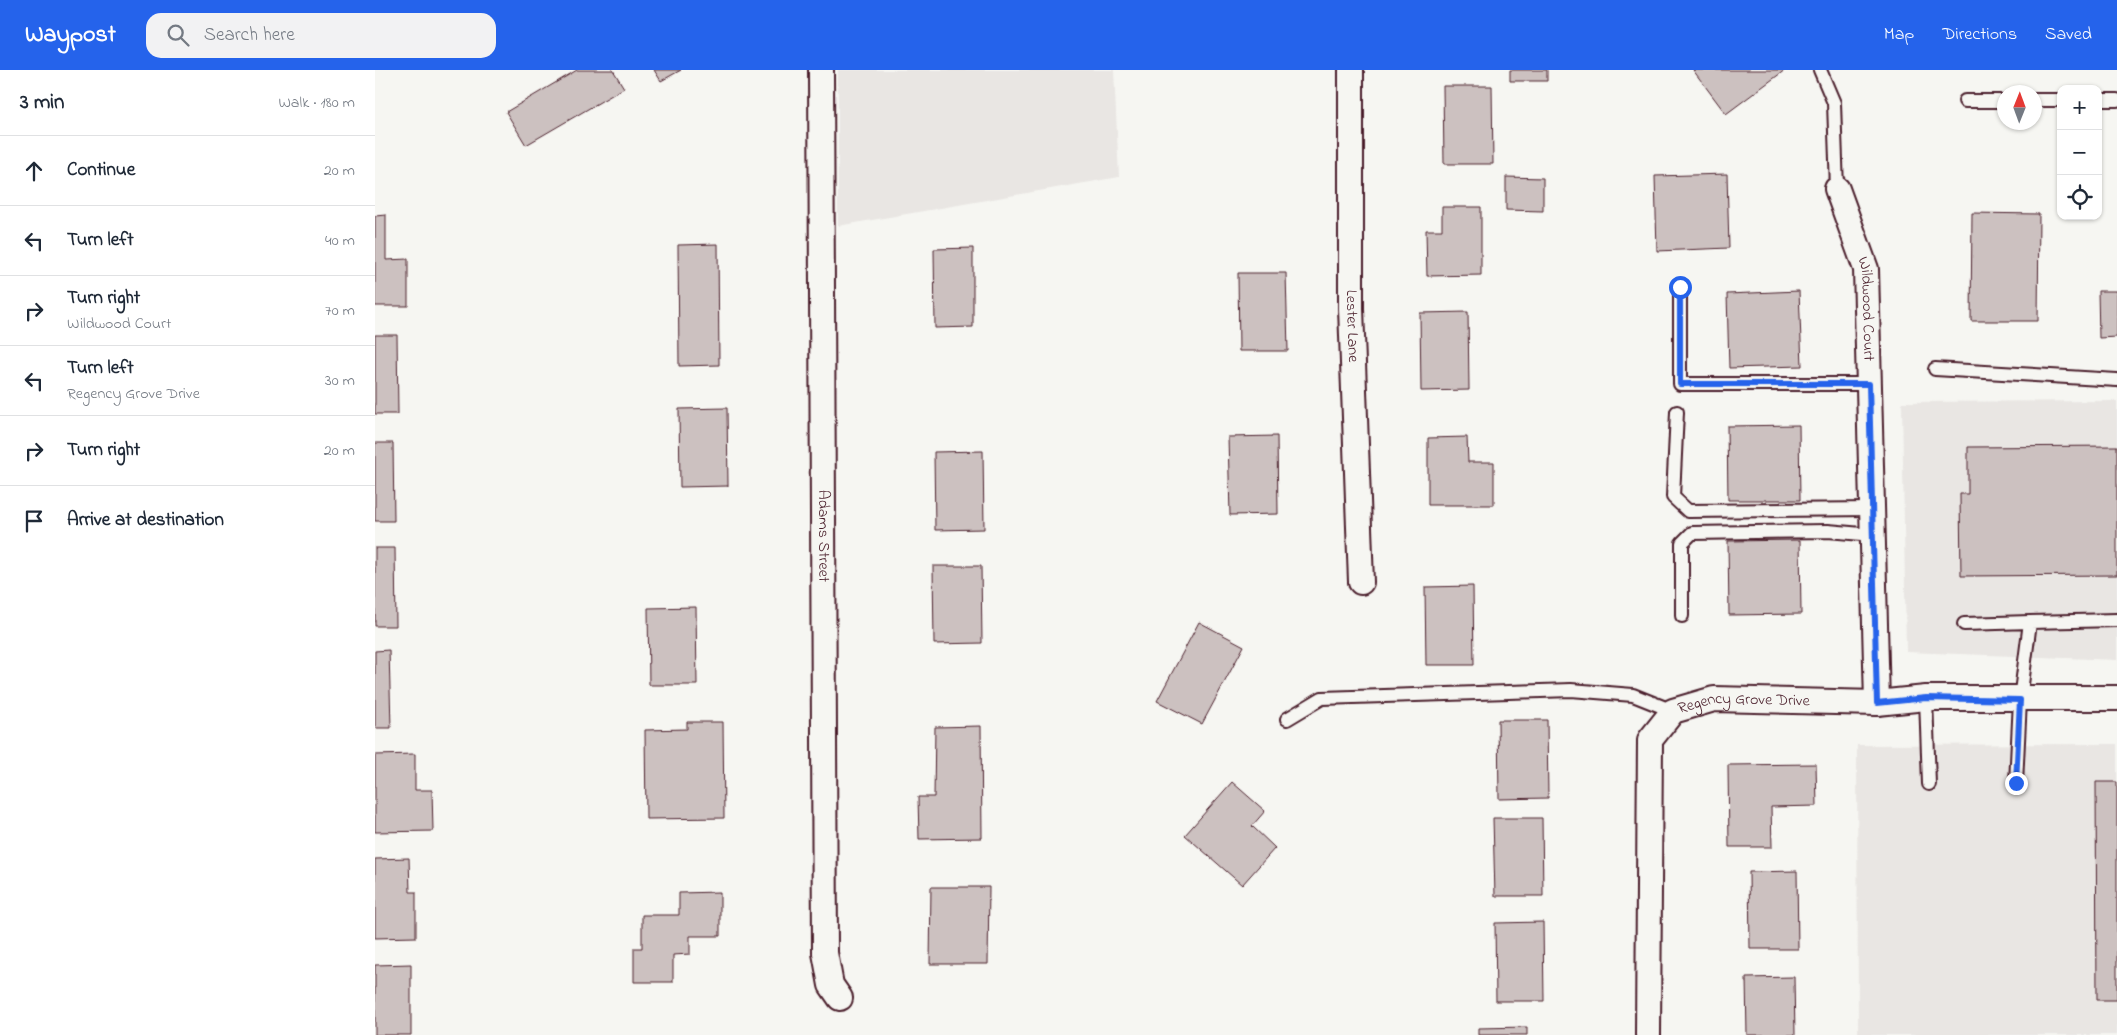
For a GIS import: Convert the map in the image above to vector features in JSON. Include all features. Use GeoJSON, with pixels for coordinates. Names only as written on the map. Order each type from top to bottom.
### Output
{"type":"FeatureCollection","features":[{"type":"Feature","properties":{"kind":"street","name":"Adams Street"},"geometry":{"type":"LineString","coordinates":[[821,70],[825,953],[831,985],[840,998]]}},
{"type":"Feature","properties":{"kind":"street","name":"Lester Lane"},"geometry":{"type":"LineString","coordinates":[[1351,70],[1351,308],[1361,582]]}},
{"type":"Feature","properties":{"kind":"street","name":"Wildwood Court"},"geometry":{"type":"LineString","coordinates":[[1837,189],[1866,269],[1877,703]]}},
{"type":"Feature","properties":{"kind":"street","name":"Regency Grove Drive"},"geometry":{"type":"LineString","coordinates":[[1648,1035],[1650,740],[1673,711],[1713,699],[1877,703],[1926,698],[2020,700],[2117,698]]}},
{"type":"Feature","properties":{"kind":"lane"},"geometry":{"type":"LineString","coordinates":[[1820,70],[1833,103],[1837,189]]}},
{"type":"Feature","properties":{"kind":"lane"},"geometry":{"type":"LineString","coordinates":[[2042,100],[2057,100]]}},
{"type":"Feature","properties":{"kind":"lane"},"geometry":{"type":"LineString","coordinates":[[2102,100],[2117,100]]}},
{"type":"Feature","properties":{"kind":"lane"},"geometry":{"type":"LineString","coordinates":[[1965,101],[1997,101]]}},
{"type":"Feature","properties":{"kind":"lane"},"geometry":{"type":"LineString","coordinates":[[1680,287],[1680,384],[1869,384]]}},
{"type":"Feature","properties":{"kind":"lane"},"geometry":{"type":"LineString","coordinates":[[1935,369],[2117,380]]}},
{"type":"Feature","properties":{"kind":"lane"},"geometry":{"type":"LineString","coordinates":[[1677,412],[1673,497],[1688,511],[1873,508]]}},
{"type":"Feature","properties":{"kind":"lane"},"geometry":{"type":"LineString","coordinates":[[1682,616],[1682,543],[1692,533],[1828,531],[1873,535]]}},
{"type":"Feature","properties":{"kind":"lane"},"geometry":{"type":"LineString","coordinates":[[1964,624],[2117,620]]}},
{"type":"Feature","properties":{"kind":"lane"},"geometry":{"type":"LineString","coordinates":[[2016,783],[2020,700],[2030,622]]}},
{"type":"Feature","properties":{"kind":"lane"},"geometry":{"type":"LineString","coordinates":[[1287,719],[1322,698],[1571,690],[1633,695],[1673,711]]}},
{"type":"Feature","properties":{"kind":"lane"},"geometry":{"type":"LineString","coordinates":[[1926,698],[1929,784]]}},
{"type":"Feature","properties":{"kind":"shaded area"},"geometry":{"type":"Polygon","coordinates":[[[838,70],[1114,70],[1119,177],[838,226],[838,70]]]}},
{"type":"Feature","properties":{"kind":"shaded area"},"geometry":{"type":"Polygon","coordinates":[[[2117,401],[2117,660],[1906,652],[1902,402],[2117,401]]]}},
{"type":"Feature","properties":{"kind":"shaded area"},"geometry":{"type":"Polygon","coordinates":[[[2117,744],[2117,1035],[1858,1035],[1857,745],[2117,744]]]}},
{"type":"Feature","properties":{"kind":"building"},"geometry":{"type":"Polygon","coordinates":[[[577,70],[613,70],[624,88],[526,145],[506,112],[577,70]]]}},
{"type":"Feature","properties":{"kind":"building"},"geometry":{"type":"Polygon","coordinates":[[[654,70],[681,70],[661,81],[654,70]]]}},
{"type":"Feature","properties":{"kind":"building"},"geometry":{"type":"Polygon","coordinates":[[[1510,70],[1547,70],[1547,81],[1510,81],[1510,70]]]}},
{"type":"Feature","properties":{"kind":"building"},"geometry":{"type":"Polygon","coordinates":[[[1693,70],[1785,70],[1726,114],[1693,70]]]}},
{"type":"Feature","properties":{"kind":"building"},"geometry":{"type":"Polygon","coordinates":[[[1443,86],[1492,86],[1493,164],[1444,164],[1443,86]]]}},
{"type":"Feature","properties":{"kind":"building"},"geometry":{"type":"Polygon","coordinates":[[[1727,174],[1729,248],[1657,251],[1655,176],[1727,174]]]}},
{"type":"Feature","properties":{"kind":"building"},"geometry":{"type":"Polygon","coordinates":[[[1506,177],[1543,178],[1543,211],[1506,210],[1506,177]]]}},
{"type":"Feature","properties":{"kind":"building"},"geometry":{"type":"Polygon","coordinates":[[[1442,207],[1481,207],[1481,275],[1427,276],[1426,230],[1442,230],[1442,207]]]}},
{"type":"Feature","properties":{"kind":"building"},"geometry":{"type":"Polygon","coordinates":[[[1972,213],[2039,214],[2038,321],[1971,321],[1972,213]]]}},
{"type":"Feature","properties":{"kind":"building"},"geometry":{"type":"Polygon","coordinates":[[[386,215],[386,260],[408,259],[408,306],[375,306],[375,216],[386,215]]]}},
{"type":"Feature","properties":{"kind":"building"},"geometry":{"type":"Polygon","coordinates":[[[718,244],[719,365],[679,366],[678,245],[718,244]]]}},
{"type":"Feature","properties":{"kind":"building"},"geometry":{"type":"Polygon","coordinates":[[[973,248],[973,327],[935,328],[934,249],[973,248]]]}},
{"type":"Feature","properties":{"kind":"building"},"geometry":{"type":"Polygon","coordinates":[[[1238,273],[1286,273],[1288,351],[1239,351],[1238,273]]]}},
{"type":"Feature","properties":{"kind":"building"},"geometry":{"type":"Polygon","coordinates":[[[1799,291],[1802,366],[1729,368],[1727,294],[1799,291]]]}},
{"type":"Feature","properties":{"kind":"building"},"geometry":{"type":"Polygon","coordinates":[[[2098,291],[2117,291],[2117,337],[2099,338],[2098,291]]]}},
{"type":"Feature","properties":{"kind":"building"},"geometry":{"type":"Polygon","coordinates":[[[1468,312],[1469,390],[1421,391],[1420,313],[1468,312]]]}},
{"type":"Feature","properties":{"kind":"building"},"geometry":{"type":"Polygon","coordinates":[[[375,335],[397,335],[398,414],[375,414],[375,335]]]}},
{"type":"Feature","properties":{"kind":"building"},"geometry":{"type":"Polygon","coordinates":[[[727,408],[728,486],[680,487],[679,409],[727,408]]]}},
{"type":"Feature","properties":{"kind":"building"},"geometry":{"type":"Polygon","coordinates":[[[1799,425],[1800,500],[1728,500],[1727,426],[1799,425]]]}},
{"type":"Feature","properties":{"kind":"building"},"geometry":{"type":"Polygon","coordinates":[[[1277,436],[1278,514],[1230,515],[1228,437],[1277,436]]]}},
{"type":"Feature","properties":{"kind":"building"},"geometry":{"type":"Polygon","coordinates":[[[1467,437],[1468,462],[1494,462],[1494,505],[1428,505],[1428,438],[1467,437]]]}},
{"type":"Feature","properties":{"kind":"building"},"geometry":{"type":"Polygon","coordinates":[[[375,443],[393,443],[394,521],[375,521],[375,443]]]}},
{"type":"Feature","properties":{"kind":"building"},"geometry":{"type":"Polygon","coordinates":[[[2117,446],[2117,575],[1961,576],[1960,494],[1968,494],[1968,447],[2117,446]]]}},
{"type":"Feature","properties":{"kind":"building"},"geometry":{"type":"Polygon","coordinates":[[[983,451],[984,529],[935,530],[934,452],[983,451]]]}},
{"type":"Feature","properties":{"kind":"building"},"geometry":{"type":"Polygon","coordinates":[[[1800,540],[1801,614],[1729,615],[1728,541],[1800,540]]]}},
{"type":"Feature","properties":{"kind":"building"},"geometry":{"type":"Polygon","coordinates":[[[375,548],[395,548],[396,626],[375,626],[375,548]]]}},
{"type":"Feature","properties":{"kind":"building"},"geometry":{"type":"Polygon","coordinates":[[[933,566],[981,566],[982,643],[934,644],[933,566]]]}},
{"type":"Feature","properties":{"kind":"building"},"geometry":{"type":"Polygon","coordinates":[[[1473,586],[1474,665],[1426,665],[1425,587],[1473,586]]]}},
{"type":"Feature","properties":{"kind":"building"},"geometry":{"type":"Polygon","coordinates":[[[696,607],[697,685],[649,685],[648,608],[696,607]]]}},
{"type":"Feature","properties":{"kind":"building"},"geometry":{"type":"Polygon","coordinates":[[[1199,622],[1244,646],[1202,724],[1157,701],[1199,622]]]}},
{"type":"Feature","properties":{"kind":"building"},"geometry":{"type":"Polygon","coordinates":[[[389,650],[391,728],[375,728],[375,651],[389,650]]]}},
{"type":"Feature","properties":{"kind":"building"},"geometry":{"type":"Polygon","coordinates":[[[1498,720],[1547,720],[1548,798],[1499,799],[1498,720]]]}},
{"type":"Feature","properties":{"kind":"building"},"geometry":{"type":"Polygon","coordinates":[[[687,722],[723,722],[724,818],[646,819],[645,730],[687,729],[687,722]]]}},
{"type":"Feature","properties":{"kind":"building"},"geometry":{"type":"Polygon","coordinates":[[[981,726],[982,838],[919,839],[918,797],[934,797],[935,727],[981,726]]]}},
{"type":"Feature","properties":{"kind":"building"},"geometry":{"type":"Polygon","coordinates":[[[415,754],[415,790],[432,790],[433,831],[375,832],[375,755],[415,754]]]}},
{"type":"Feature","properties":{"kind":"building"},"geometry":{"type":"Polygon","coordinates":[[[1816,764],[1817,806],[1771,807],[1772,847],[1729,847],[1728,765],[1816,764]]]}},
{"type":"Feature","properties":{"kind":"building"},"geometry":{"type":"Polygon","coordinates":[[[1232,782],[1265,811],[1252,826],[1275,848],[1242,885],[1185,835],[1232,782]]]}},
{"type":"Feature","properties":{"kind":"building"},"geometry":{"type":"Polygon","coordinates":[[[2096,782],[2117,782],[2117,1000],[2097,1000],[2096,782]]]}},
{"type":"Feature","properties":{"kind":"building"},"geometry":{"type":"Polygon","coordinates":[[[1493,818],[1542,818],[1543,896],[1495,896],[1493,818]]]}},
{"type":"Feature","properties":{"kind":"building"},"geometry":{"type":"Polygon","coordinates":[[[409,858],[410,892],[416,892],[416,937],[375,938],[375,859],[409,858]]]}},
{"type":"Feature","properties":{"kind":"building"},"geometry":{"type":"Polygon","coordinates":[[[1797,871],[1798,949],[1750,949],[1749,872],[1797,871]]]}},
{"type":"Feature","properties":{"kind":"building"},"geometry":{"type":"Polygon","coordinates":[[[931,887],[989,887],[988,964],[930,964],[931,887]]]}},
{"type":"Feature","properties":{"kind":"building"},"geometry":{"type":"Polygon","coordinates":[[[720,892],[720,936],[690,936],[690,954],[673,955],[673,982],[634,982],[634,948],[642,948],[642,915],[679,915],[679,893],[720,892]]]}},
{"type":"Feature","properties":{"kind":"building"},"geometry":{"type":"Polygon","coordinates":[[[1543,922],[1544,1001],[1496,1001],[1495,923],[1543,922]]]}},
{"type":"Feature","properties":{"kind":"building"},"geometry":{"type":"Polygon","coordinates":[[[411,964],[411,1035],[375,1035],[375,965],[411,964]]]}},
{"type":"Feature","properties":{"kind":"building"},"geometry":{"type":"Polygon","coordinates":[[[1794,977],[1795,1035],[1747,1035],[1746,978],[1794,977]]]}},
{"type":"Feature","properties":{"kind":"building"},"geometry":{"type":"Polygon","coordinates":[[[1527,1027],[1527,1035],[1478,1035],[1478,1028],[1527,1027]]]}},
{"type":"Feature","properties":{"kind":"route"},"geometry":{"type":"LineString","coordinates":[[1680,287],[1680,384],[1869,384],[1877,703],[1926,698],[2020,700],[2016,783]]}}]}
